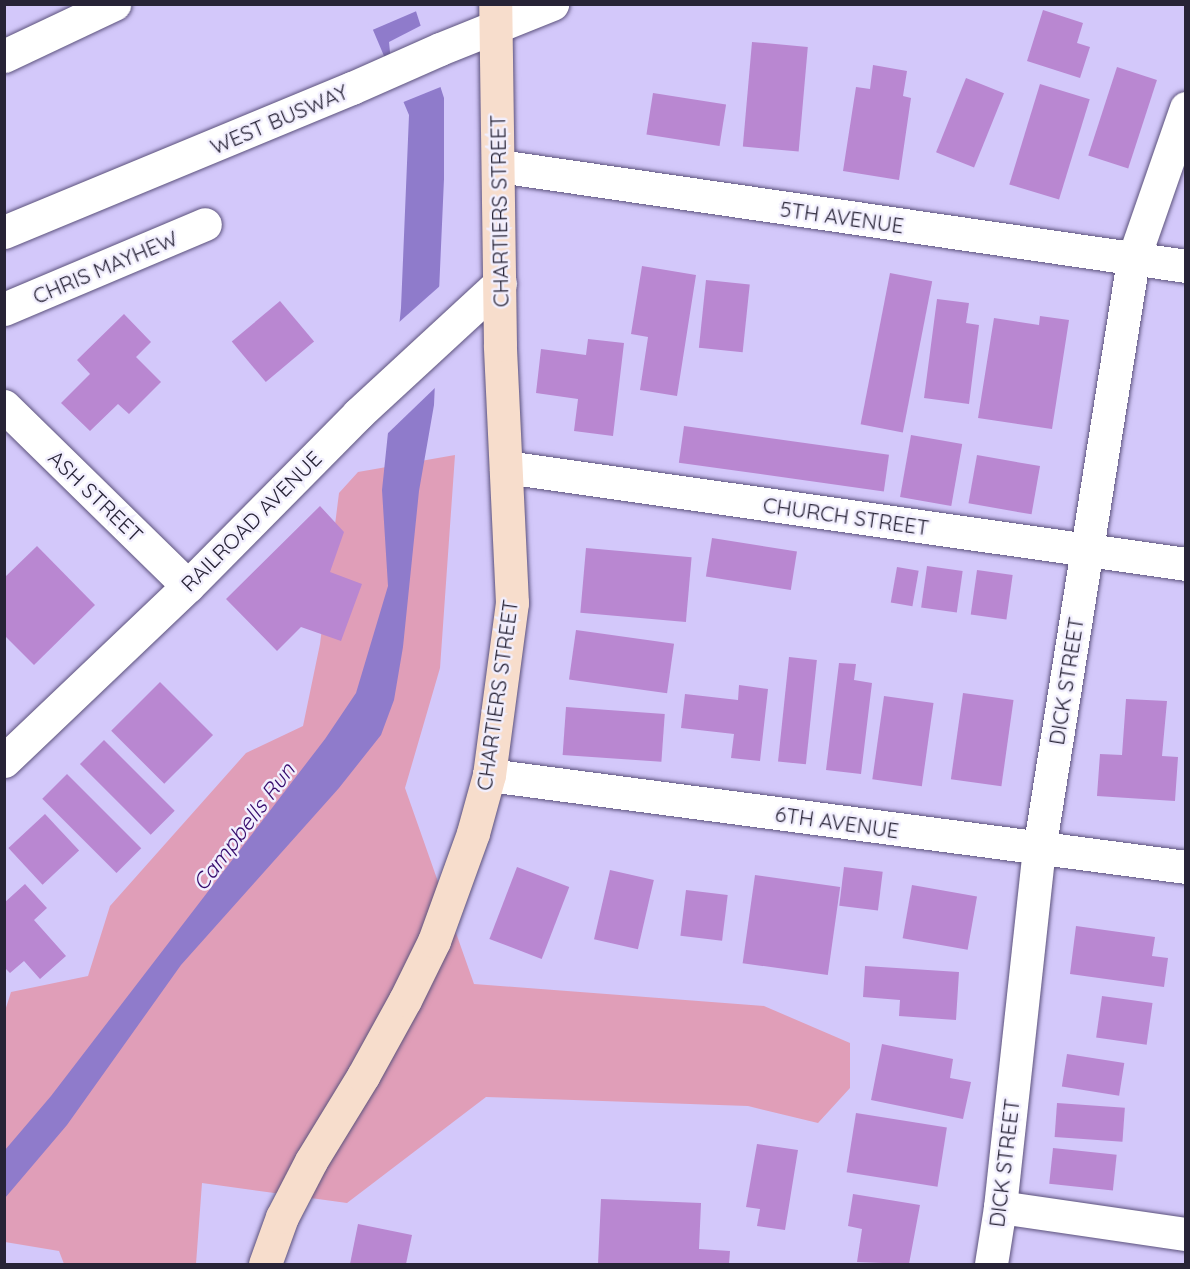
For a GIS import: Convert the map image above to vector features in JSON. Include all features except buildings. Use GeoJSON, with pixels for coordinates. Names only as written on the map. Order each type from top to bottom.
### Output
{"type":"FeatureCollection","features":[{"type":"Feature","properties":{"kind":"main road","name":"CHARTIERS STREET"},"geometry":{"type":"LineString","coordinates":[[266,1264],[282,1217],[311,1161],[374,1057],[434,941],[467,851],[489,775],[512,603],[500,345],[496,16]]}},
{"type":"Feature","properties":{"kind":"street"},"geometry":{"type":"LineString","coordinates":[[4,56],[114,4]]}},
{"type":"Feature","properties":{"kind":"street","name":"WEST BUSWAY"},"geometry":{"type":"LineString","coordinates":[[4,232],[352,88],[440,49],[496,16],[552,4]]}},
{"type":"Feature","properties":{"kind":"street","name":"DICK STREET"},"geometry":{"type":"LineString","coordinates":[[991,1264],[1000,1207],[1039,850],[1133,260],[1185,108]]}},
{"type":"Feature","properties":{"kind":"street","name":"5TH AVENUE"},"geometry":{"type":"LineString","coordinates":[[499,166],[1185,266]]}},
{"type":"Feature","properties":{"kind":"street","name":"CHRIS MAYHEW"},"geometry":{"type":"LineString","coordinates":[[4,309],[205,224]]}},
{"type":"Feature","properties":{"kind":"street","name":"RAILROAD AVENUE"},"geometry":{"type":"LineString","coordinates":[[4,761],[188,586],[358,414],[500,284]]}},
{"type":"Feature","properties":{"kind":"street","name":"ASH STREET"},"geometry":{"type":"LineString","coordinates":[[4,406],[188,586]]}},
{"type":"Feature","properties":{"kind":"street","name":"CHURCH STREET"},"geometry":{"type":"LineString","coordinates":[[506,467],[1185,564]]}},
{"type":"Feature","properties":{"kind":"street","name":"6TH AVENUE"},"geometry":{"type":"LineString","coordinates":[[489,775],[1039,850],[1185,867]]}},
{"type":"Feature","properties":{"kind":"street"},"geometry":{"type":"LineString","coordinates":[[1000,1207],[1185,1234]]}},
{"type":"Feature","properties":{"kind":"shaded area"},"geometry":{"type":"Polygon","coordinates":[[[366,5],[414,5],[444,98],[444,179],[434,405],[419,491],[403,647],[394,700],[381,735],[339,788],[181,965],[67,1125],[5,1198],[5,1150],[51,1096],[325,739],[356,693],[388,586],[382,490],[401,308],[409,115],[373,30],[366,5]]]}},
{"type":"Feature","properties":{"kind":"shaded area"},"geometry":{"type":"Polygon","coordinates":[[[455,455],[440,668],[405,788],[474,984],[764,1006],[850,1043],[850,1088],[818,1123],[748,1106],[486,1097],[347,1203],[202,1183],[196,1264],[64,1264],[59,1251],[5,1242],[4,1014],[11,992],[88,976],[110,906],[246,753],[303,726],[320,644],[339,493],[358,472],[455,455]]]}},
{"type":"Feature","properties":{"kind":"pier"},"geometry":{"type":"Polygon","coordinates":[[[363,4],[417,4],[419,10],[370,31],[363,4]]]}},
{"type":"Feature","properties":{"kind":"pier"},"geometry":{"type":"Polygon","coordinates":[[[422,25],[443,86],[401,103],[393,83],[389,42],[422,25]]]}},
{"type":"Feature","properties":{"kind":"pier"},"geometry":{"type":"Polygon","coordinates":[[[441,285],[438,385],[385,436],[397,324],[441,285]]]}},
{"type":"Feature","properties":{"kind":"water label","name":"Campbells Run"},"geometry":{"type":"Point","coordinates":[244,827]}}]}
